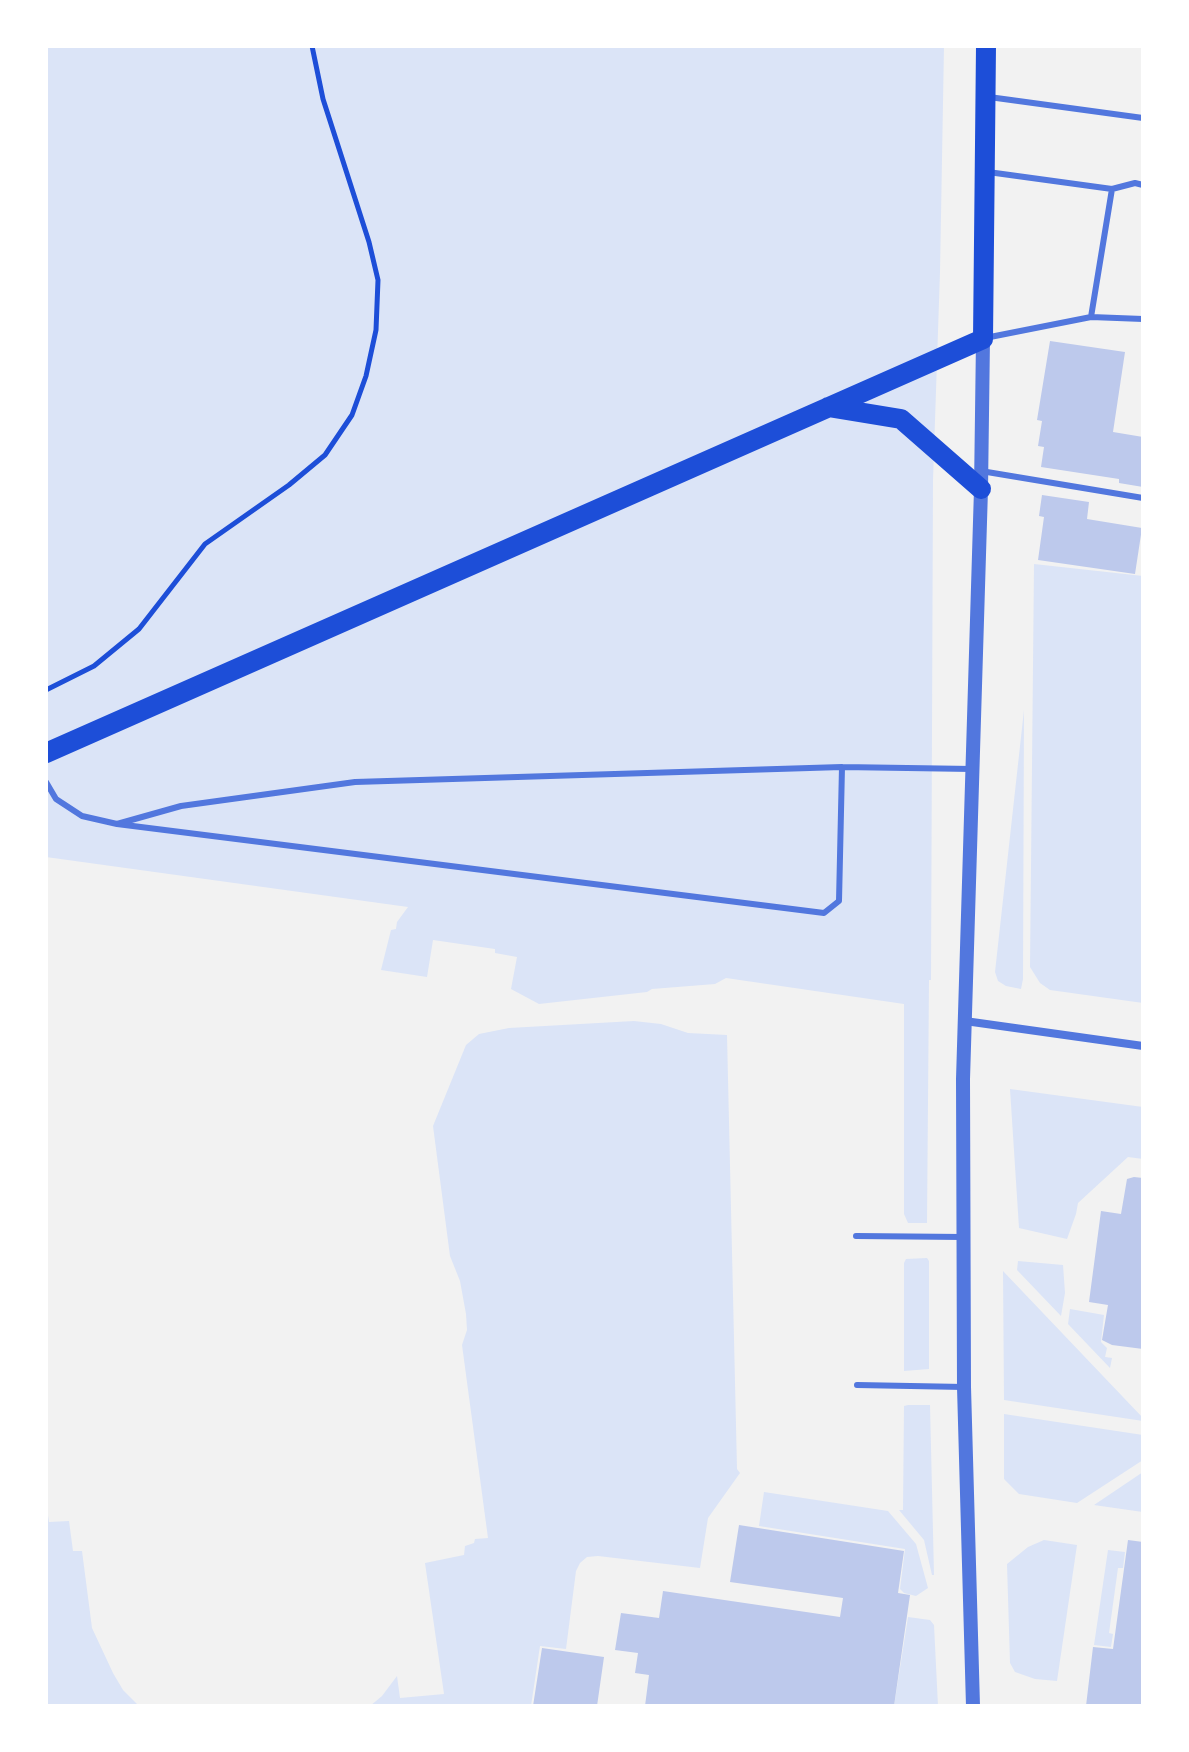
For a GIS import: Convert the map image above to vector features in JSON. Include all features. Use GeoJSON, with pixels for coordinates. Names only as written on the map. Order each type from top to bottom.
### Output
{"type":"FeatureCollection","features":[{"type":"Feature","properties":{"kind":"main road"},"geometry":{"type":"LineString","coordinates":[[46,753],[983,339],[986,46]]}},
{"type":"Feature","properties":{"kind":"main road"},"geometry":{"type":"LineString","coordinates":[[828,407],[901,419],[981,480]]}},
{"type":"Feature","properties":{"kind":"street"},"geometry":{"type":"LineString","coordinates":[[973,1706],[963,1237],[965,1021],[983,339]]}},
{"type":"Feature","properties":{"kind":"street"},"geometry":{"type":"LineString","coordinates":[[965,1021],[1143,1046]]}},
{"type":"Feature","properties":{"kind":"lane"},"geometry":{"type":"LineString","coordinates":[[985,96],[1143,118]]}},
{"type":"Feature","properties":{"kind":"lane"},"geometry":{"type":"LineString","coordinates":[[984,171],[1112,189],[1135,183],[1143,185]]}},
{"type":"Feature","properties":{"kind":"lane"},"geometry":{"type":"LineString","coordinates":[[1091,317],[1112,189]]}},
{"type":"Feature","properties":{"kind":"lane"},"geometry":{"type":"LineString","coordinates":[[983,339],[1091,317],[1143,319]]}},
{"type":"Feature","properties":{"kind":"lane"},"geometry":{"type":"LineString","coordinates":[[981,480],[1143,498]]}},
{"type":"Feature","properties":{"kind":"lane"},"geometry":{"type":"LineString","coordinates":[[117,824],[181,806],[355,782],[842,767],[972,769]]}},
{"type":"Feature","properties":{"kind":"lane"},"geometry":{"type":"LineString","coordinates":[[46,782],[56,799],[82,816],[117,824],[824,913],[839,901],[842,767]]}},
{"type":"Feature","properties":{"kind":"lane"},"geometry":{"type":"LineString","coordinates":[[856,1236],[963,1237]]}},
{"type":"Feature","properties":{"kind":"lane"},"geometry":{"type":"LineString","coordinates":[[857,1385],[964,1387]]}},
{"type":"Feature","properties":{"kind":"path"},"geometry":{"type":"LineString","coordinates":[[46,690],[94,666],[139,629],[205,544],[289,485],[325,455],[352,415],[366,376],[376,330],[378,280],[369,242],[323,99],[312,46]]}},
{"type":"Feature","properties":{"kind":"shaded area"},"geometry":{"type":"Polygon","coordinates":[[[46,46],[944,46],[933,480],[927,1223],[908,1223],[904,1214],[904,1004],[726,978],[715,984],[539,1004],[511,989],[517,957],[495,953],[495,949],[433,940],[427,977],[381,970],[391,930],[396,929],[397,922],[408,907],[46,857],[46,46]]]}},
{"type":"Feature","properties":{"kind":"shaded area"},"geometry":{"type":"Polygon","coordinates":[[[1034,564],[1143,576],[1143,1003],[1050,990],[1040,983],[1030,967],[1034,564]]]}},
{"type":"Feature","properties":{"kind":"shaded area"},"geometry":{"type":"Polygon","coordinates":[[[1024,710],[1021,989],[998,981],[995,972],[1024,710]]]}},
{"type":"Feature","properties":{"kind":"shaded area"},"geometry":{"type":"Polygon","coordinates":[[[634,1021],[661,1024],[688,1033],[727,1035],[737,1469],[740,1473],[708,1518],[700,1568],[598,1556],[587,1557],[580,1563],[576,1571],[566,1649],[540,1646],[531,1706],[370,1706],[397,1676],[400,1698],[444,1694],[425,1563],[464,1555],[465,1546],[474,1543],[475,1539],[488,1538],[462,1345],[467,1330],[466,1314],[460,1281],[450,1256],[433,1126],[466,1045],[479,1034],[509,1028],[634,1021]]]}},
{"type":"Feature","properties":{"kind":"shaded area"},"geometry":{"type":"Polygon","coordinates":[[[1010,1089],[1143,1107],[1143,1159],[1128,1157],[1078,1203],[1067,1239],[1019,1228],[1010,1089]]]}},
{"type":"Feature","properties":{"kind":"shaded area"},"geometry":{"type":"Polygon","coordinates":[[[927,1258],[929,1369],[904,1371],[904,1263],[906,1259],[927,1258]]]}},
{"type":"Feature","properties":{"kind":"shaded area"},"geometry":{"type":"Polygon","coordinates":[[[1018,1261],[1063,1265],[1065,1293],[1061,1316],[1017,1270],[1018,1261]]]}},
{"type":"Feature","properties":{"kind":"shaded area"},"geometry":{"type":"Polygon","coordinates":[[[1003,1271],[1143,1418],[1143,1421],[1004,1400],[1003,1271]]]}},
{"type":"Feature","properties":{"kind":"shaded area"},"geometry":{"type":"Polygon","coordinates":[[[1070,1309],[1104,1315],[1101,1342],[1107,1348],[1105,1357],[1112,1358],[1110,1368],[1068,1324],[1070,1309]]]}},
{"type":"Feature","properties":{"kind":"shaded area"},"geometry":{"type":"Polygon","coordinates":[[[930,1405],[934,1575],[924,1540],[899,1510],[903,1510],[904,1406],[930,1405]]]}},
{"type":"Feature","properties":{"kind":"shaded area"},"geometry":{"type":"Polygon","coordinates":[[[1004,1414],[1143,1435],[1143,1460],[1077,1503],[1019,1494],[1004,1479],[1004,1414]]]}},
{"type":"Feature","properties":{"kind":"shaded area"},"geometry":{"type":"Polygon","coordinates":[[[1143,1472],[1143,1512],[1094,1505],[1143,1472]]]}},
{"type":"Feature","properties":{"kind":"shaded area"},"geometry":{"type":"Polygon","coordinates":[[[764,1492],[888,1511],[916,1544],[928,1588],[916,1596],[900,1589],[905,1549],[759,1526],[764,1492]]]}},
{"type":"Feature","properties":{"kind":"shaded area"},"geometry":{"type":"Polygon","coordinates":[[[46,1502],[49,1522],[69,1521],[73,1551],[82,1551],[92,1628],[123,1690],[139,1706],[46,1706],[46,1502]]]}},
{"type":"Feature","properties":{"kind":"shaded area"},"geometry":{"type":"Polygon","coordinates":[[[1044,1540],[1077,1545],[1057,1681],[1035,1679],[1015,1672],[1010,1663],[1007,1564],[1028,1547],[1044,1540]]]}},
{"type":"Feature","properties":{"kind":"shaded area"},"geometry":{"type":"Polygon","coordinates":[[[1108,1550],[1125,1552],[1123,1568],[1118,1568],[1109,1633],[1113,1634],[1111,1647],[1094,1645],[1108,1550]]]}},
{"type":"Feature","properties":{"kind":"shaded area"},"geometry":{"type":"Polygon","coordinates":[[[908,1617],[930,1620],[934,1625],[938,1706],[894,1706],[908,1617]]]}},
{"type":"Feature","properties":{"kind":"building"},"geometry":{"type":"Polygon","coordinates":[[[1050,341],[1125,352],[1113,432],[1143,437],[1143,487],[1119,483],[1119,479],[1041,467],[1044,447],[1038,446],[1042,421],[1037,420],[1050,341]]]}},
{"type":"Feature","properties":{"kind":"building"},"geometry":{"type":"Polygon","coordinates":[[[1042,495],[1089,502],[1087,519],[1142,528],[1135,574],[1038,560],[1044,517],[1039,516],[1042,495]]]}},
{"type":"Feature","properties":{"kind":"building"},"geometry":{"type":"Polygon","coordinates":[[[1143,1178],[1143,1349],[1112,1345],[1102,1340],[1108,1305],[1089,1302],[1101,1211],[1121,1214],[1127,1179],[1143,1178]]]}},
{"type":"Feature","properties":{"kind":"building"},"geometry":{"type":"Polygon","coordinates":[[[739,1525],[904,1551],[898,1593],[910,1595],[894,1706],[645,1706],[649,1675],[635,1673],[638,1653],[615,1650],[621,1613],[659,1618],[663,1591],[840,1617],[843,1598],[730,1582],[739,1525]]]}},
{"type":"Feature","properties":{"kind":"building"},"geometry":{"type":"Polygon","coordinates":[[[1128,1540],[1143,1542],[1143,1706],[1086,1706],[1093,1647],[1113,1649],[1128,1540]]]}},
{"type":"Feature","properties":{"kind":"building"},"geometry":{"type":"Polygon","coordinates":[[[542,1648],[604,1657],[597,1706],[533,1706],[542,1648]]]}}]}
